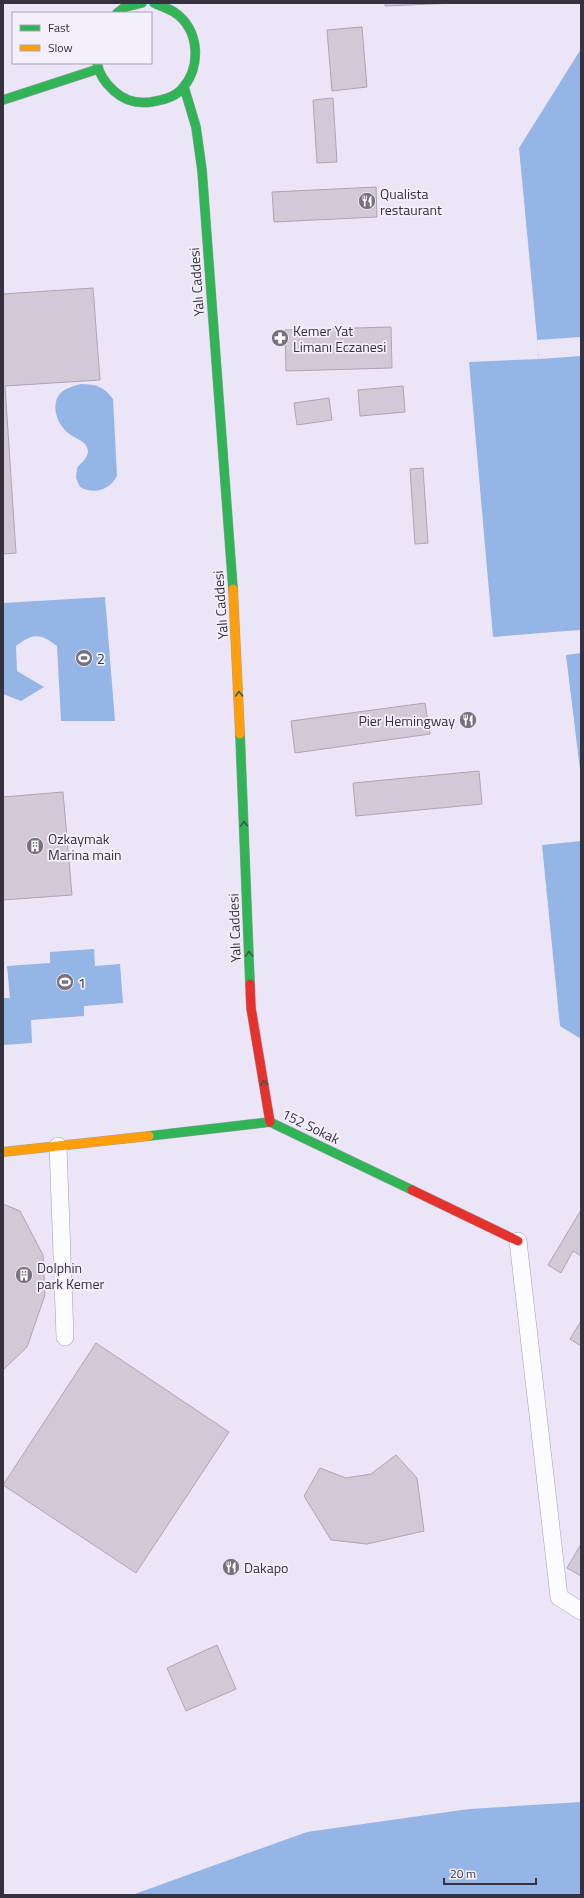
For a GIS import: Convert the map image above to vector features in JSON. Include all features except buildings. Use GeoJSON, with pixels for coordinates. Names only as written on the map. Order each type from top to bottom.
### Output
{"type":"FeatureCollection","features":[{"type":"Feature","properties":{"kind":"street"},"geometry":{"type":"LineString","coordinates":[[117,12],[124,7],[142,3]]}},
{"type":"Feature","properties":{"kind":"street"},"geometry":{"type":"LineString","coordinates":[[3,100],[98,66],[106,85],[120,96],[136,103],[153,103],[170,98],[184,87],[194,70],[197,52],[193,33],[183,17],[167,6],[154,3]]}},
{"type":"Feature","properties":{"kind":"street","name":"Yalı Caddesi"},"geometry":{"type":"LineString","coordinates":[[184,87],[196,127],[202,170],[236,632],[252,1008],[270,1122]]}},
{"type":"Feature","properties":{"kind":"street","name":"152 Sokak"},"geometry":{"type":"LineString","coordinates":[[3,1152],[270,1122],[518,1241]]}},
{"type":"Feature","properties":{"kind":"lane"},"geometry":{"type":"LineString","coordinates":[[58,1146],[65,1337]]}},
{"type":"Feature","properties":{"kind":"lane"},"geometry":{"type":"LineString","coordinates":[[518,1241],[559,1597],[581,1611]]}},
{"type":"Feature","properties":{"kind":"water"},"geometry":{"type":"Polygon","coordinates":[[[581,49],[581,778],[566,655],[566,631],[493,637],[469,362],[539,359],[519,148],[581,49]]]}},
{"type":"Feature","properties":{"kind":"water"},"geometry":{"type":"Polygon","coordinates":[[[81,384],[99,387],[113,399],[117,476],[106,488],[96,491],[91,491],[80,487],[76,478],[77,468],[87,456],[87,447],[82,441],[70,435],[61,425],[55,408],[57,399],[61,393],[69,388],[81,384]]]}},
{"type":"Feature","properties":{"kind":"water","name":"2"},"geometry":{"type":"Polygon","coordinates":[[[105,597],[115,721],[61,721],[57,646],[41,637],[32,637],[16,646],[17,671],[44,687],[21,701],[3,694],[3,603],[105,597]]]}},
{"type":"Feature","properties":{"kind":"water"},"geometry":{"type":"Polygon","coordinates":[[[581,841],[581,1039],[560,1026],[542,845],[581,841]]]}},
{"type":"Feature","properties":{"kind":"water","name":"1"},"geometry":{"type":"Polygon","coordinates":[[[94,949],[95,966],[120,964],[123,1003],[84,1006],[84,1016],[31,1020],[32,1043],[3,1045],[3,998],[10,998],[7,966],[50,963],[50,952],[94,949]]]}},
{"type":"Feature","properties":{"kind":"water"},"geometry":{"type":"Polygon","coordinates":[[[581,1802],[581,1895],[132,1895],[307,1832],[469,1809],[581,1802]]]}},
{"type":"Feature","properties":{"kind":"pier"},"geometry":{"type":"Polygon","coordinates":[[[581,337],[581,356],[539,359],[537,340],[581,337]]]}},
{"type":"Feature","properties":{"kind":"pier"},"geometry":{"type":"Polygon","coordinates":[[[581,630],[581,653],[566,655],[566,631],[581,630]]]}},
{"type":"Feature","properties":{"kind":"traffic: fast"},"geometry":{"type":"LineString","coordinates":[[118,12],[125,7],[142,3]]}},
{"type":"Feature","properties":{"kind":"traffic: fast"},"geometry":{"type":"LineString","coordinates":[[97,64],[101,75],[108,85],[122,97],[131,101],[146,103],[171,97],[181,90],[188,81],[195,60],[193,38],[183,19],[174,12],[154,3]]}},
{"type":"Feature","properties":{"kind":"traffic: fast"},"geometry":{"type":"LineString","coordinates":[[3,100],[98,69]]}},
{"type":"Feature","properties":{"kind":"traffic: fast"},"geometry":{"type":"LineString","coordinates":[[184,87],[196,127],[202,170],[233,589]]}},
{"type":"Feature","properties":{"kind":"traffic: fast"},"geometry":{"type":"LineString","coordinates":[[240,734],[250,984]]}},
{"type":"Feature","properties":{"kind":"traffic: fast"},"geometry":{"type":"LineString","coordinates":[[149,1136],[270,1122],[412,1190]]}},
{"type":"Feature","properties":{"kind":"traffic: slow"},"geometry":{"type":"LineString","coordinates":[[233,589],[240,734]]}},
{"type":"Feature","properties":{"kind":"traffic: slow"},"geometry":{"type":"LineString","coordinates":[[3,1152],[149,1136]]}},
{"type":"Feature","properties":{"kind":"traffic: jam"},"geometry":{"type":"LineString","coordinates":[[250,984],[251,1008],[270,1122]]}},
{"type":"Feature","properties":{"kind":"traffic: jam"},"geometry":{"type":"LineString","coordinates":[[412,1190],[518,1241]]}},
{"type":"Feature","properties":{"kind":"place","name":"Qualista restaurant"},"geometry":{"type":"Point","coordinates":[367,201]}},
{"type":"Feature","properties":{"kind":"place","name":"Kemer Yat Limanı Eczanesi"},"geometry":{"type":"Point","coordinates":[280,338]}},
{"type":"Feature","properties":{"kind":"place","name":"2"},"geometry":{"type":"Point","coordinates":[84,658]}},
{"type":"Feature","properties":{"kind":"place","name":"Pier Hemingway"},"geometry":{"type":"Point","coordinates":[468,720]}},
{"type":"Feature","properties":{"kind":"place","name":"Ozkaymak Marina main"},"geometry":{"type":"Point","coordinates":[35,846]}},
{"type":"Feature","properties":{"kind":"place","name":"1"},"geometry":{"type":"Point","coordinates":[65,982]}},
{"type":"Feature","properties":{"kind":"place","name":"Dolphin park Kemer"},"geometry":{"type":"Point","coordinates":[24,1275]}},
{"type":"Feature","properties":{"kind":"place","name":"Dakapo"},"geometry":{"type":"Point","coordinates":[231,1567]}}]}
